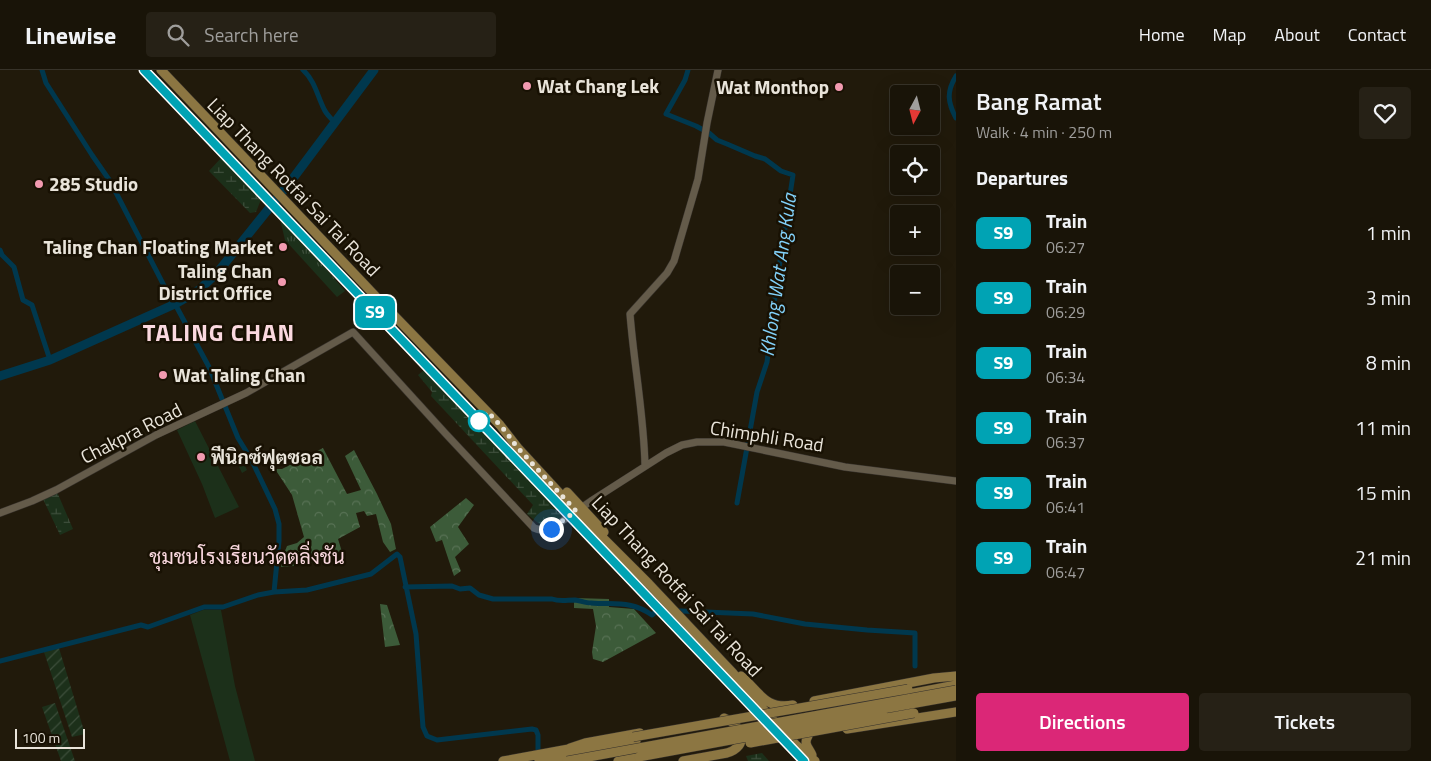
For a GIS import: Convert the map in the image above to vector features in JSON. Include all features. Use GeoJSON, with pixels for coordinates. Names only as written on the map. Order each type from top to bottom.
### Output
{"type":"FeatureCollection","features":[{"type":"Feature","properties":{"kind":"main road","name":"Liap Thang Rotfai Sai Tai Road"},"geometry":{"type":"LineString","coordinates":[[161,70],[508,434],[518,448],[740,675],[758,698],[816,759]]}},
{"type":"Feature","properties":{"kind":"main road","name":"Liap Thang Rotfai Sai Tai Road"},"geometry":{"type":"LineString","coordinates":[[679,613],[796,745],[816,759]]}},
{"type":"Feature","properties":{"kind":"main road"},"geometry":{"type":"LineString","coordinates":[[740,675],[767,702],[776,706],[788,706],[934,678],[956,677]]}},
{"type":"Feature","properties":{"kind":"main road"},"geometry":{"type":"LineString","coordinates":[[909,691],[956,677]]}},
{"type":"Feature","properties":{"kind":"main road"},"geometry":{"type":"LineString","coordinates":[[503,761],[530,756],[540,759],[909,691],[956,685]]}},
{"type":"Feature","properties":{"kind":"main road"},"geometry":{"type":"LineString","coordinates":[[567,761],[956,690]]}},
{"type":"Feature","properties":{"kind":"main road"},"geometry":{"type":"LineString","coordinates":[[594,761],[956,696]]}},
{"type":"Feature","properties":{"kind":"main road"},"geometry":{"type":"LineString","coordinates":[[618,761],[643,759],[914,710],[956,700]]}},
{"type":"Feature","properties":{"kind":"main road"},"geometry":{"type":"LineString","coordinates":[[788,706],[783,711],[783,716],[800,734],[808,736],[956,712]]}},
{"type":"Feature","properties":{"kind":"main road"},"geometry":{"type":"LineString","coordinates":[[914,710],[956,706]]}},
{"type":"Feature","properties":{"kind":"main road"},"geometry":{"type":"LineString","coordinates":[[540,759],[585,743],[722,718],[730,720],[742,734],[740,744],[734,751],[683,761]]}},
{"type":"Feature","properties":{"kind":"main road"},"geometry":{"type":"LineString","coordinates":[[808,736],[806,745],[816,759]]}},
{"type":"Feature","properties":{"kind":"main road"},"geometry":{"type":"LineString","coordinates":[[570,748],[635,740]]}},
{"type":"Feature","properties":{"kind":"street"},"geometry":{"type":"LineString","coordinates":[[645,466],[630,314],[671,267],[678,248],[698,179],[718,70]]}},
{"type":"Feature","properties":{"kind":"street","name":"Chimphli Road"},"geometry":{"type":"LineString","coordinates":[[353,332],[445,433],[534,528],[538,530],[551,529],[645,466],[679,446],[698,442],[724,442],[845,467],[956,481]]}},
{"type":"Feature","properties":{"kind":"street","name":"Chakpra Road"},"geometry":{"type":"LineString","coordinates":[[0,513],[54,491],[156,435],[228,402],[303,362],[353,332]]}},
{"type":"Feature","properties":{"kind":"green space"},"geometry":{"type":"Polygon","coordinates":[[[222,157],[262,197],[256,212],[250,213],[209,171],[222,157]]]}},
{"type":"Feature","properties":{"kind":"green space"},"geometry":{"type":"Polygon","coordinates":[[[281,216],[345,291],[337,297],[285,240],[281,216]]]}},
{"type":"Feature","properties":{"kind":"green space"},"geometry":{"type":"Polygon","coordinates":[[[424,370],[566,515],[555,523],[543,527],[527,514],[533,505],[431,396],[432,392],[418,375],[424,370]]]}},
{"type":"Feature","properties":{"kind":"green space","name":"ฟีนิกซ์ฟุตซอล"},"geometry":{"type":"Polygon","coordinates":[[[195,421],[239,507],[215,518],[202,484],[177,430],[195,421]]]}},
{"type":"Feature","properties":{"kind":"green space"},"geometry":{"type":"Polygon","coordinates":[[[323,448],[347,494],[361,490],[345,456],[354,450],[391,524],[396,549],[390,552],[383,542],[376,514],[367,516],[364,511],[356,513],[360,527],[338,539],[342,552],[306,565],[281,567],[287,546],[297,543],[304,537],[292,495],[275,469],[282,469],[323,448]]]}},
{"type":"Feature","properties":{"kind":"green space"},"geometry":{"type":"Polygon","coordinates":[[[237,449],[247,470],[242,473],[232,452],[237,449]]]}},
{"type":"Feature","properties":{"kind":"green space"},"geometry":{"type":"Polygon","coordinates":[[[57,492],[73,529],[60,535],[43,499],[57,492]]]}},
{"type":"Feature","properties":{"kind":"green space"},"geometry":{"type":"Polygon","coordinates":[[[466,498],[474,505],[458,527],[469,544],[455,557],[461,571],[454,576],[442,540],[436,542],[430,527],[466,498]]]}},
{"type":"Feature","properties":{"kind":"green space"},"geometry":{"type":"Polygon","coordinates":[[[574,598],[609,599],[609,607],[634,609],[656,633],[603,662],[593,659],[592,652],[596,626],[593,609],[574,608],[574,598]]]}},
{"type":"Feature","properties":{"kind":"green space"},"geometry":{"type":"Polygon","coordinates":[[[380,604],[387,605],[400,645],[385,647],[380,604]]]}},
{"type":"Feature","properties":{"kind":"green space"},"geometry":{"type":"Polygon","coordinates":[[[203,610],[221,610],[235,686],[255,761],[230,761],[190,615],[203,610]]]}},
{"type":"Feature","properties":{"kind":"green space"},"geometry":{"type":"Polygon","coordinates":[[[59,648],[85,734],[72,737],[44,652],[59,648]]]}},
{"type":"Feature","properties":{"kind":"green space"},"geometry":{"type":"Polygon","coordinates":[[[55,703],[75,761],[61,761],[42,707],[55,703]]]}},
{"type":"Feature","properties":{"kind":"green space"},"geometry":{"type":"Polygon","coordinates":[[[762,753],[769,761],[748,761],[746,756],[762,753]]]}},
{"type":"Feature","properties":{"kind":"waterway"},"geometry":{"type":"LineString","coordinates":[[42,70],[46,83],[110,181],[174,305]]}},
{"type":"Feature","properties":{"kind":"waterway"},"geometry":{"type":"LineString","coordinates":[[303,70],[313,83],[325,111],[334,122]]}},
{"type":"Feature","properties":{"kind":"waterway"},"geometry":{"type":"LineString","coordinates":[[0,376],[50,360],[175,304],[199,290],[217,273],[291,181],[374,70]]}},
{"type":"Feature","properties":{"kind":"waterway","name":"Khlong Wat Ang Kula"},"geometry":{"type":"LineString","coordinates":[[688,70],[685,80],[666,114],[696,126],[717,140],[765,159],[781,171],[793,175],[767,362],[757,392],[737,503]]}},
{"type":"Feature","properties":{"kind":"waterway"},"geometry":{"type":"LineString","coordinates":[[956,76],[949,92],[951,107],[956,118]]}},
{"type":"Feature","properties":{"kind":"waterway"},"geometry":{"type":"LineString","coordinates":[[0,250],[2,255],[14,267],[23,300],[32,305],[50,360]]}},
{"type":"Feature","properties":{"kind":"waterway"},"geometry":{"type":"LineString","coordinates":[[175,304],[209,367],[238,438],[251,459],[275,509],[279,524],[279,541],[274,592],[307,590],[371,574],[397,554],[400,557],[416,634],[423,727],[427,736],[437,740],[532,729],[536,730],[538,735],[538,756]]}},
{"type":"Feature","properties":{"kind":"waterway"},"geometry":{"type":"LineString","coordinates":[[405,587],[452,586],[460,589],[470,588],[479,595],[493,599],[552,599],[622,604],[637,607],[652,615],[658,610],[753,614],[805,624],[915,633],[915,666]]}},
{"type":"Feature","properties":{"kind":"waterway"},"geometry":{"type":"LineString","coordinates":[[0,661],[141,625],[148,627],[204,607],[223,607],[258,595],[274,592]]}},
{"type":"Feature","properties":{"kind":"railway"},"geometry":{"type":"LineString","coordinates":[[144,70],[804,761]]}},
{"type":"Feature","properties":{"kind":"train","name":"S9"},"geometry":{"type":"LineString","coordinates":[[144,70],[804,761]]}},
{"type":"Feature","properties":{"kind":"place","name":"Wat Chang Lek"},"geometry":{"type":"Point","coordinates":[527,86]}},
{"type":"Feature","properties":{"kind":"place","name":"Wat Monthop"},"geometry":{"type":"Point","coordinates":[839,87]}},
{"type":"Feature","properties":{"kind":"place","name":"285 Studio"},"geometry":{"type":"Point","coordinates":[39,184]}},
{"type":"Feature","properties":{"kind":"place","name":"Taling Chan Floating Market"},"geometry":{"type":"Point","coordinates":[283,247]}},
{"type":"Feature","properties":{"kind":"place","name":"Taling Chan District Office"},"geometry":{"type":"Point","coordinates":[282,282]}},
{"type":"Feature","properties":{"kind":"place","name":"Wat Taling Chan"},"geometry":{"type":"Point","coordinates":[163,375]}},
{"type":"Feature","properties":{"kind":"place","name":"ฟีนิกซ์ฟุตซอล"},"geometry":{"type":"Point","coordinates":[201,457]}},
{"type":"Feature","properties":{"kind":"district","name":"TALING CHAN"},"geometry":{"type":"Point","coordinates":[219,333]}},
{"type":"Feature","properties":{"kind":"district","name":"ชุมชนโรงเรียนวัดตลิ่งชัน"},"geometry":{"type":"Point","coordinates":[247,557]}},
{"type":"Feature","properties":{"kind":"route"},"geometry":{"type":"LineString","coordinates":[[479,421],[488,412],[576,511],[551,529]]}}]}
